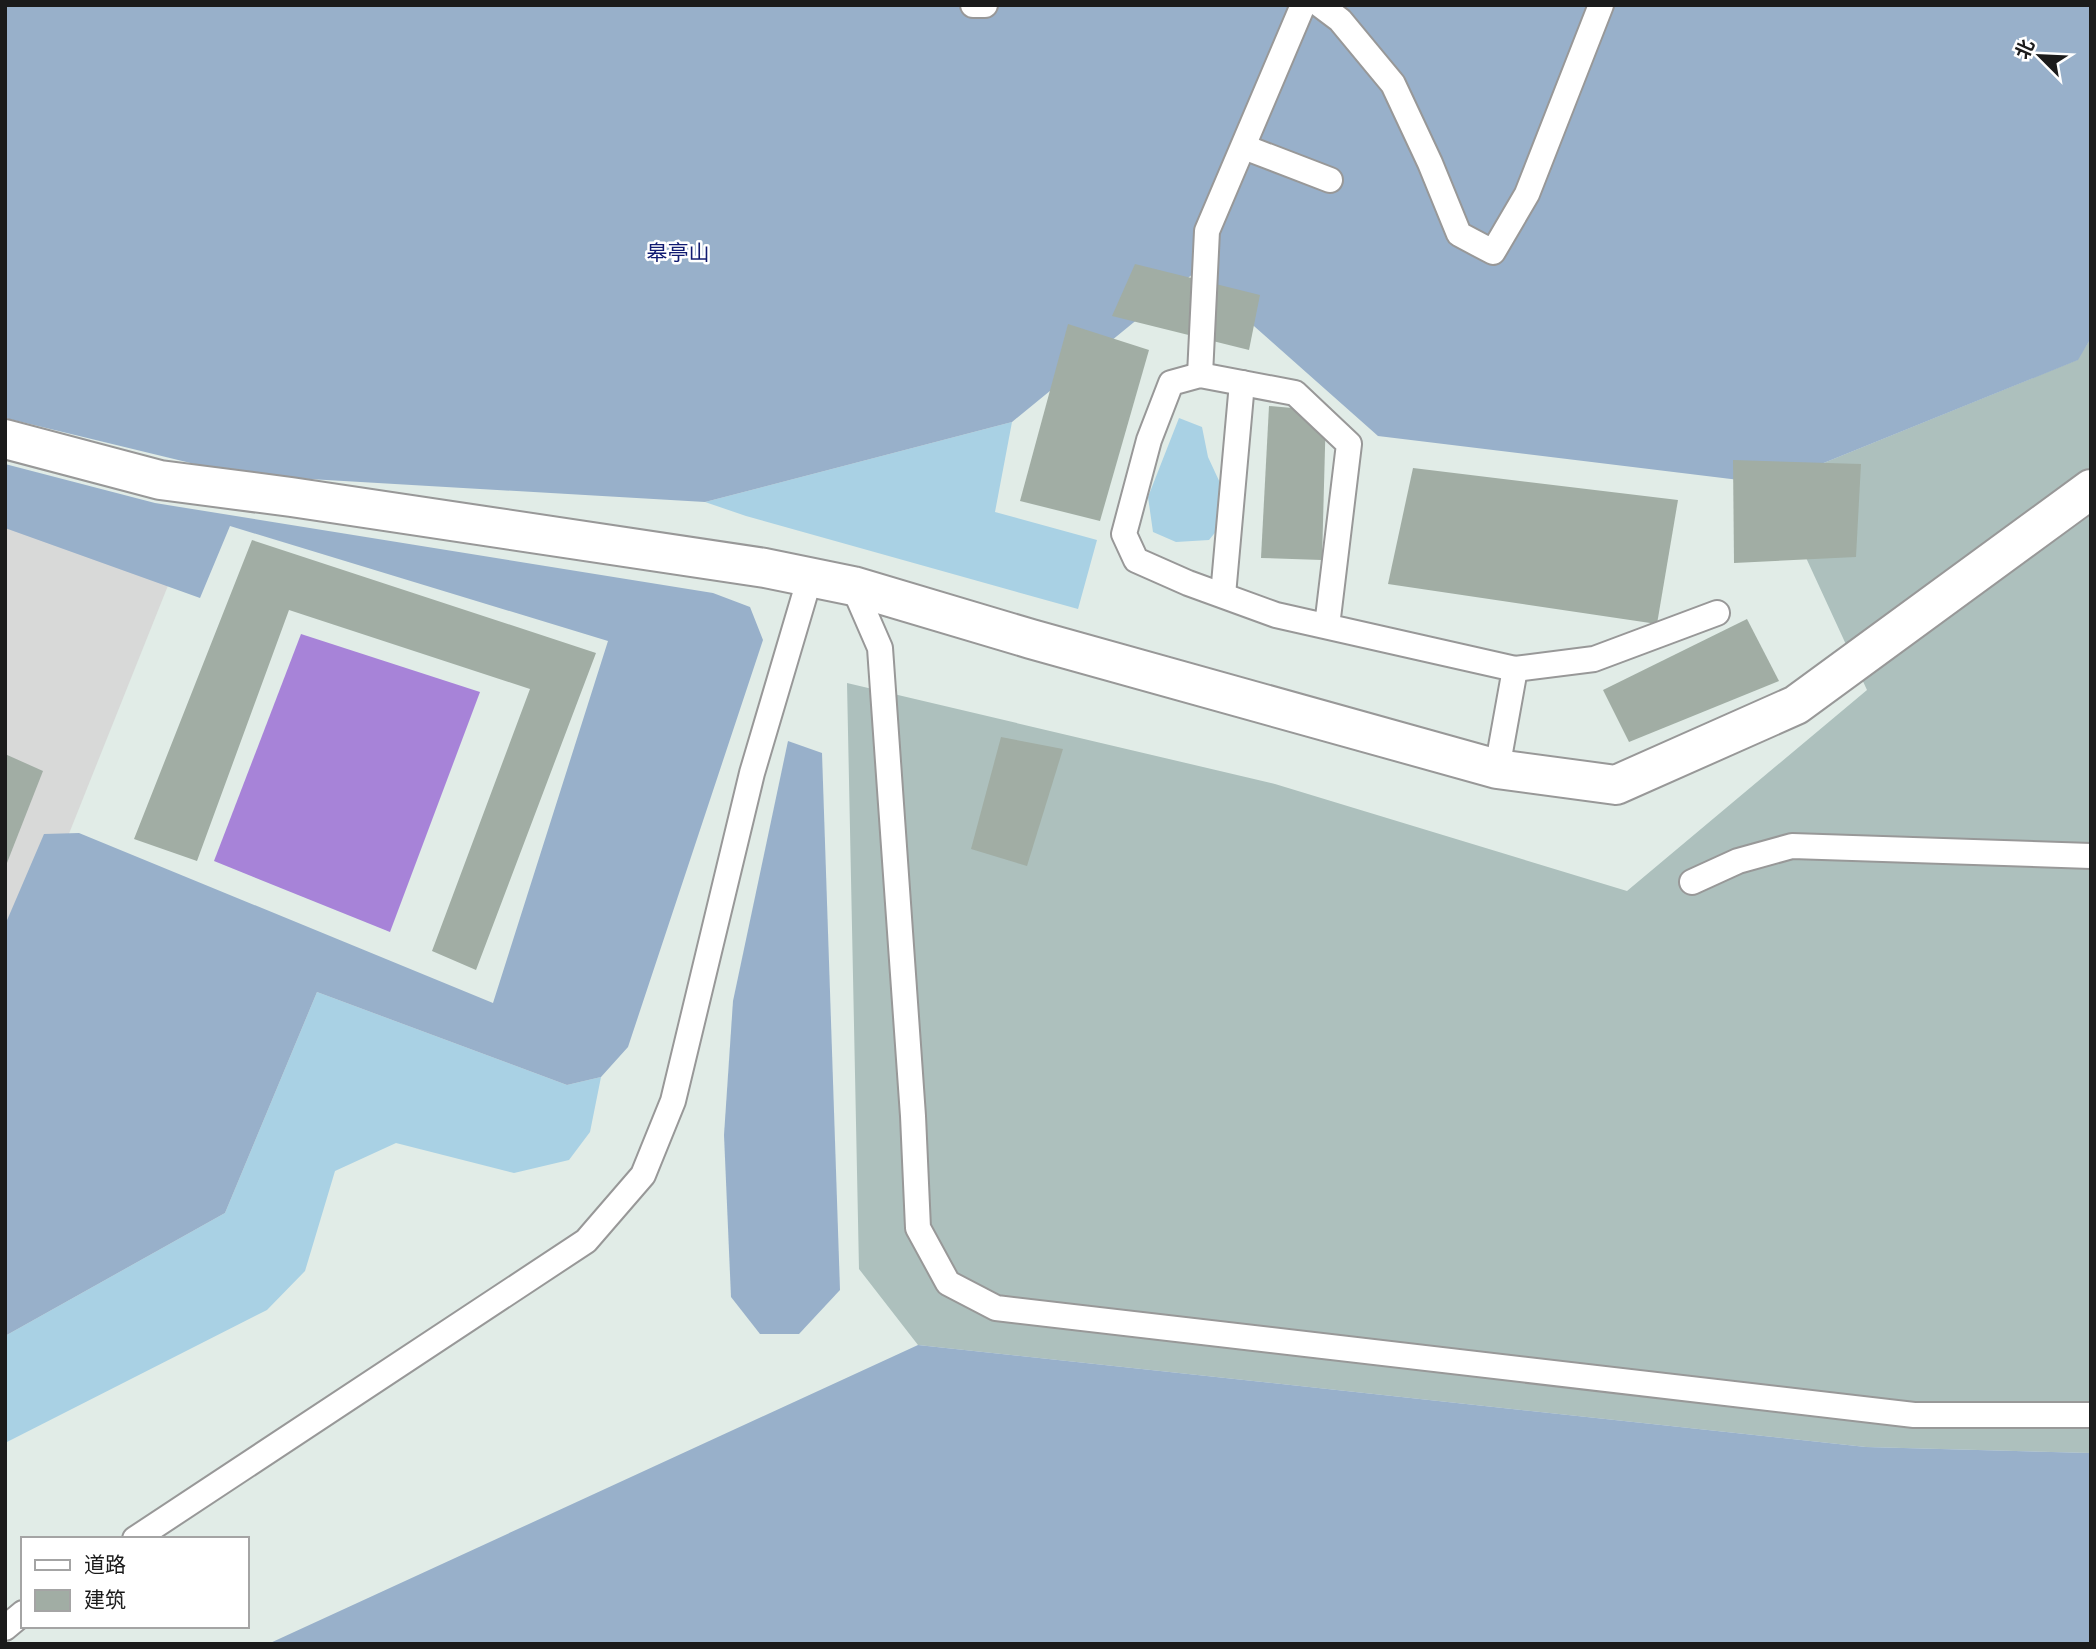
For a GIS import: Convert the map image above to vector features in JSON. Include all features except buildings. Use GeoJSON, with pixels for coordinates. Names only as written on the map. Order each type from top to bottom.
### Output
{"type":"FeatureCollection","features":[{"type":"Feature","properties":{"kind":"street"},"geometry":{"type":"LineString","coordinates":[[5,439],[160,480],[670,554],[853,586],[1031,639],[1497,769],[1616,785],[1797,705],[2091,489]]}},
{"type":"Feature","properties":{"kind":"lane"},"geometry":{"type":"LineString","coordinates":[[973,5],[985,5]]}},
{"type":"Feature","properties":{"kind":"lane"},"geometry":{"type":"LineString","coordinates":[[1200,375],[1207,231],[1303,5]]}},
{"type":"Feature","properties":{"kind":"lane"},"geometry":{"type":"LineString","coordinates":[[1320,5],[1340,20],[1392,84],[1430,163],[1459,234],[1493,252],[1527,194],[1601,5]]}},
{"type":"Feature","properties":{"kind":"lane"},"geometry":{"type":"LineString","coordinates":[[1244,147],[1330,180]]}},
{"type":"Feature","properties":{"kind":"lane"},"geometry":{"type":"LineString","coordinates":[[1327,626],[1349,444],[1294,393],[1200,375],[1171,383],[1149,440],[1124,534],[1136,560],[1188,583],[1276,615],[1515,669],[1594,659],[1717,613]]}},
{"type":"Feature","properties":{"kind":"lane"},"geometry":{"type":"LineString","coordinates":[[1223,595],[1242,383]]}},
{"type":"Feature","properties":{"kind":"lane"},"geometry":{"type":"LineString","coordinates":[[138,1537],[586,1241],[643,1175],[673,1101],[752,774],[810,577]]}},
{"type":"Feature","properties":{"kind":"lane"},"geometry":{"type":"LineString","coordinates":[[853,586],[880,648],[912,1102],[918,1228],[948,1283],[996,1308],[1860,1409],[1914,1415],[2091,1415]]}},
{"type":"Feature","properties":{"kind":"lane"},"geometry":{"type":"LineString","coordinates":[[1497,769],[1515,669]]}},
{"type":"Feature","properties":{"kind":"lane"},"geometry":{"type":"LineString","coordinates":[[1692,881],[1738,861],[1792,846],[2091,856]]}},
{"type":"Feature","properties":{"kind":"lane"},"geometry":{"type":"LineString","coordinates":[[5,1628],[21,1615]]}},
{"type":"Feature","properties":{"kind":"shaded area"},"geometry":{"type":"Polygon","coordinates":[[[2091,338],[2091,1453],[1866,1447],[918,1345],[859,1269],[847,683],[1275,784],[1627,891],[1867,690],[1772,484],[2077,360],[2091,338]]]}},
{"type":"Feature","properties":{"kind":"shaded area"},"geometry":{"type":"Polygon","coordinates":[[[1179,418],[1202,427],[1208,457],[1221,485],[1227,518],[1209,540],[1176,542],[1153,532],[1148,497],[1179,418]]]}},
{"type":"Feature","properties":{"kind":"shaded area"},"geometry":{"type":"Polygon","coordinates":[[[1012,422],[995,512],[1097,540],[1078,609],[746,516],[705,502],[1012,422]]]}},
{"type":"Feature","properties":{"kind":"shaded area"},"geometry":{"type":"Polygon","coordinates":[[[5,491],[185,543],[5,994],[5,491]]]}},
{"type":"Feature","properties":{"kind":"shaded area"},"geometry":{"type":"Polygon","coordinates":[[[301,634],[480,692],[390,932],[214,861],[301,634]]]}},
{"type":"Feature","properties":{"kind":"shaded area"},"geometry":{"type":"Polygon","coordinates":[[[317,992],[567,1085],[601,1077],[590,1132],[569,1160],[514,1173],[396,1143],[335,1171],[305,1271],[267,1310],[5,1443],[5,1336],[225,1213],[317,992]]]}},
{"type":"Feature","properties":{"kind":"green space","name":"皋亭山"},"geometry":{"type":"Polygon","coordinates":[[[5,5],[2091,5],[2091,338],[2078,360],[1772,484],[1378,436],[1194,273],[1012,422],[705,502],[240,475],[5,418],[5,5]]]}},
{"type":"Feature","properties":{"kind":"green space"},"geometry":{"type":"Polygon","coordinates":[[[5,464],[155,503],[713,593],[750,607],[763,640],[628,1047],[601,1077],[567,1085],[317,992],[225,1213],[5,1336],[5,925],[44,834],[79,833],[493,1003],[608,641],[230,526],[200,598],[5,528],[5,464]]]}},
{"type":"Feature","properties":{"kind":"green space"},"geometry":{"type":"Polygon","coordinates":[[[788,741],[822,753],[840,1290],[799,1334],[760,1334],[731,1297],[724,1135],[733,1001],[788,741]]]}},
{"type":"Feature","properties":{"kind":"green space"},"geometry":{"type":"Polygon","coordinates":[[[918,1345],[1866,1447],[2091,1453],[2091,1644],[268,1644],[918,1345]]]}}]}
